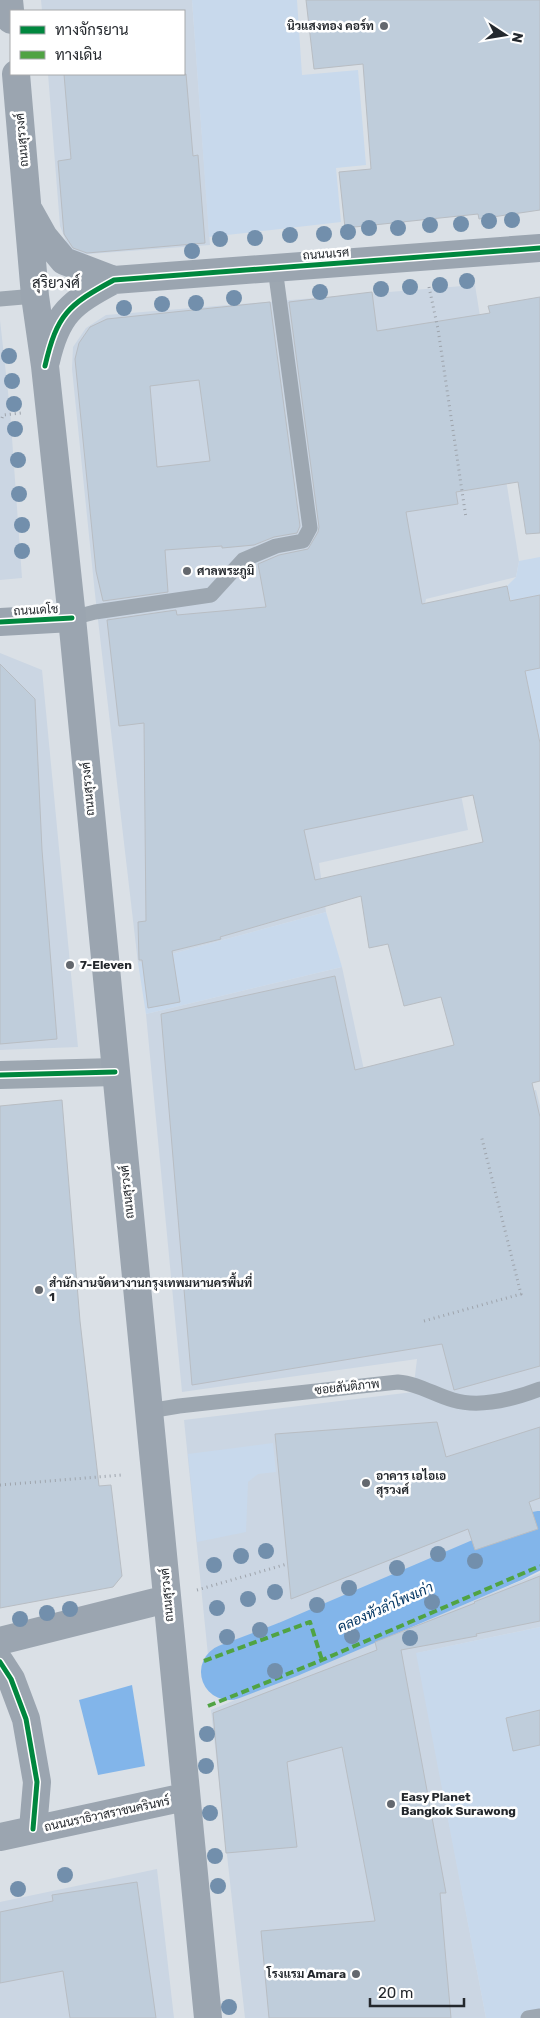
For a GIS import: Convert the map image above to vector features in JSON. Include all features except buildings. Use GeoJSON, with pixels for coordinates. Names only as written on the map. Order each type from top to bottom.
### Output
{"type":"FeatureCollection","features":[{"type":"Feature","properties":{"kind":"main road","name":"ถนนสุรวงศ์"},"geometry":{"type":"LineString","coordinates":[[16,75],[35,296],[45,366],[72,618],[185,1797],[208,2018]]}},
{"type":"Feature","properties":{"kind":"main road","name":"ถนนสุรวงศ์"},"geometry":{"type":"LineString","coordinates":[[27,207],[44,237],[64,261],[114,280]]}},
{"type":"Feature","properties":{"kind":"main road","name":"ถนนนเรศ"},"geometry":{"type":"LineString","coordinates":[[114,280],[540,248]]}},
{"type":"Feature","properties":{"kind":"main road","name":"ถนนสุรวงศ์"},"geometry":{"type":"LineString","coordinates":[[45,366],[52,336],[67,311],[90,293],[114,280]]}},
{"type":"Feature","properties":{"kind":"main road","name":"ถนนเดโช"},"geometry":{"type":"LineString","coordinates":[[0,622],[72,618]]}},
{"type":"Feature","properties":{"kind":"main road"},"geometry":{"type":"LineString","coordinates":[[0,1641],[167,1600]]}},
{"type":"Feature","properties":{"kind":"main road"},"geometry":{"type":"LineString","coordinates":[[0,1662],[11,1679],[26,1719],[37,1782],[33,1829]]}},
{"type":"Feature","properties":{"kind":"main road","name":"ถนนนราธิวาสราชนครินทร์"},"geometry":{"type":"LineString","coordinates":[[0,1837],[185,1797]]}},
{"type":"Feature","properties":{"kind":"street"},"geometry":{"type":"LineString","coordinates":[[0,1075],[116,1072]]}},
{"type":"Feature","properties":{"kind":"lane"},"geometry":{"type":"LineString","coordinates":[[72,618],[95,612],[211,595],[243,560],[276,546],[303,541],[310,528],[275,268]]}},
{"type":"Feature","properties":{"kind":"lane"},"geometry":{"type":"LineString","coordinates":[[0,299],[35,296]]}},
{"type":"Feature","properties":{"kind":"lane","name":"ซอยสันติภาพ"},"geometry":{"type":"LineString","coordinates":[[149,1411],[398,1382],[408,1382],[455,1401],[479,1404],[525,1395],[540,1389]]}},
{"type":"Feature","properties":{"kind":"lane"},"geometry":{"type":"LineString","coordinates":[[528,2018],[540,2016]]}},
{"type":"Feature","properties":{"kind":"path"},"geometry":{"type":"LineString","coordinates":[[428,281],[438,329],[466,518]]}},
{"type":"Feature","properties":{"kind":"path"},"geometry":{"type":"LineString","coordinates":[[2,418],[3,415],[21,413]]}},
{"type":"Feature","properties":{"kind":"path"},"geometry":{"type":"LineString","coordinates":[[424,1321],[520,1294],[481,1135]]}},
{"type":"Feature","properties":{"kind":"path"},"geometry":{"type":"LineString","coordinates":[[0,1485],[122,1475]]}},
{"type":"Feature","properties":{"kind":"path"},"geometry":{"type":"LineString","coordinates":[[197,1590],[287,1564]]}},
{"type":"Feature","properties":{"kind":"shaded area"},"geometry":{"type":"Polygon","coordinates":[[[41,0],[192,0],[210,245],[75,255],[68,246],[60,226],[48,75],[185,75],[185,10],[42,10],[41,0]]]}},
{"type":"Feature","properties":{"kind":"shaded area"},"geometry":{"type":"Polygon","coordinates":[[[192,0],[297,0],[302,75],[358,70],[366,165],[336,168],[341,222],[209,237],[192,0]]]}},
{"type":"Feature","properties":{"kind":"shaded area"},"geometry":{"type":"Polygon","coordinates":[[[475,285],[519,561],[516,577],[426,599],[424,609],[468,830],[319,863],[326,912],[138,963],[95,594],[72,369],[73,347],[86,328],[106,315],[475,285]]]}},
{"type":"Feature","properties":{"kind":"shaded area"},"geometry":{"type":"Polygon","coordinates":[[[0,320],[10,410],[22,578],[0,580],[0,320]]]}},
{"type":"Feature","properties":{"kind":"shaded area"},"geometry":{"type":"Polygon","coordinates":[[[540,557],[540,595],[511,601],[507,586],[516,577],[519,561],[540,557]]]}},
{"type":"Feature","properties":{"kind":"shaded area"},"geometry":{"type":"Polygon","coordinates":[[[0,653],[42,670],[78,1047],[0,1050],[0,653]]]}},
{"type":"Feature","properties":{"kind":"shaded area"},"geometry":{"type":"Polygon","coordinates":[[[540,668],[540,742],[525,671],[540,668]]]}},
{"type":"Feature","properties":{"kind":"shaded area"},"geometry":{"type":"Polygon","coordinates":[[[326,912],[342,967],[146,1014],[138,963],[326,912]]]}},
{"type":"Feature","properties":{"kind":"shaded area"},"geometry":{"type":"Polygon","coordinates":[[[342,967],[417,1318],[473,1106],[536,1090],[540,1106],[540,1530],[472,1558],[208,1655],[184,1420],[413,1392],[417,1359],[182,1392],[146,1014],[342,967]]]}},
{"type":"Feature","properties":{"kind":"shaded area"},"geometry":{"type":"Polygon","coordinates":[[[273,1443],[276,1472],[258,1474],[248,1482],[246,1532],[197,1542],[188,1454],[273,1443]]]}},
{"type":"Feature","properties":{"kind":"shaded area"},"geometry":{"type":"Polygon","coordinates":[[[540,1573],[540,1627],[417,1653],[486,2018],[245,2018],[211,1710],[540,1573]]]}},
{"type":"Feature","properties":{"kind":"shaded area"},"geometry":{"type":"Polygon","coordinates":[[[540,1627],[540,2018],[486,2018],[416,1653],[540,1627]]]}},
{"type":"Feature","properties":{"kind":"shaded area"},"geometry":{"type":"Polygon","coordinates":[[[157,1869],[174,2018],[0,2018],[0,1902],[157,1869]]]}},
{"type":"Feature","properties":{"kind":"water"},"geometry":{"type":"Polygon","coordinates":[[[132,1685],[145,1766],[98,1775],[79,1700],[132,1685]]]}},
{"type":"Feature","properties":{"kind":"waterway","name":"คลองหัวลำโพงเก่า"},"geometry":{"type":"LineString","coordinates":[[229,1672],[289,1649],[511,1554],[540,1539]]}},
{"type":"Feature","properties":{"kind":"marked path"},"geometry":{"type":"LineString","coordinates":[[208,1706],[322,1660],[540,1566]]}},
{"type":"Feature","properties":{"kind":"marked path"},"geometry":{"type":"LineString","coordinates":[[204,1661],[310,1622],[322,1660]]}},
{"type":"Feature","properties":{"kind":"cycle path"},"geometry":{"type":"LineString","coordinates":[[45,366],[54,334],[67,313],[75,304],[114,280],[540,248]]}},
{"type":"Feature","properties":{"kind":"cycle path"},"geometry":{"type":"LineString","coordinates":[[0,622],[72,618]]}},
{"type":"Feature","properties":{"kind":"cycle path"},"geometry":{"type":"LineString","coordinates":[[0,1075],[115,1072]]}},
{"type":"Feature","properties":{"kind":"cycle path"},"geometry":{"type":"LineString","coordinates":[[0,1662],[11,1679],[26,1719],[37,1782],[33,1829]]}},
{"type":"Feature","properties":{"kind":"place","name":"นิวแสงทอง คอร์ท"},"geometry":{"type":"Point","coordinates":[384,26]}},
{"type":"Feature","properties":{"kind":"place","name":"ศาลพระภูมิ"},"geometry":{"type":"Point","coordinates":[187,571]}},
{"type":"Feature","properties":{"kind":"place","name":"7-Eleven"},"geometry":{"type":"Point","coordinates":[70,965]}},
{"type":"Feature","properties":{"kind":"place","name":"สำนักงานจัดหางานกรุงเทพมหานครพื้นที่ 1"},"geometry":{"type":"Point","coordinates":[39,1290]}},
{"type":"Feature","properties":{"kind":"place","name":"อาคาร เอไอเอ สุรวงศ์"},"geometry":{"type":"Point","coordinates":[366,1483]}},
{"type":"Feature","properties":{"kind":"place","name":"Easy Planet Bangkok Surawong"},"geometry":{"type":"Point","coordinates":[391,1804]}},
{"type":"Feature","properties":{"kind":"place","name":"โรงแรม Amara"},"geometry":{"type":"Point","coordinates":[356,1974]}},
{"type":"Feature","properties":{"kind":"district","name":"สุริยวงศ์"},"geometry":{"type":"Point","coordinates":[56,283]}}]}
